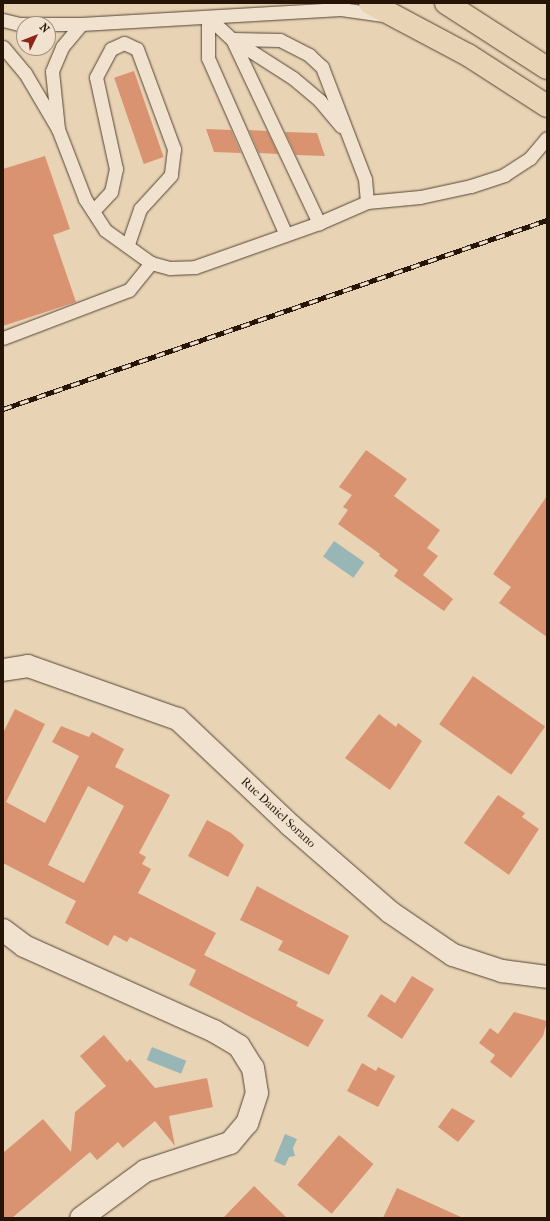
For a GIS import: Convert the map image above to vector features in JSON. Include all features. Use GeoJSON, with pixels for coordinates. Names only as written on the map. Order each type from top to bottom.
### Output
{"type":"FeatureCollection","features":[{"type":"Feature","properties":{"kind":"main road"},"geometry":{"type":"LineString","coordinates":[[370,3],[468,55],[547,106]]}},
{"type":"Feature","properties":{"kind":"main road"},"geometry":{"type":"LineString","coordinates":[[446,3],[473,15],[547,68]]}},
{"type":"Feature","properties":{"kind":"street","name":"Rue Daniel Sorano"},"geometry":{"type":"LineString","coordinates":[[3,670],[28,666],[178,719],[290,825],[390,912],[453,955],[502,971],[547,977]]}},
{"type":"Feature","properties":{"kind":"street"},"geometry":{"type":"LineString","coordinates":[[3,930],[24,946],[214,1031],[239,1046],[253,1068],[257,1093],[247,1123],[230,1143],[145,1171],[99,1202],[81,1218]]}},
{"type":"Feature","properties":{"kind":"lane"},"geometry":{"type":"LineString","coordinates":[[3,20],[19,24],[81,24],[341,9],[374,13],[410,23]]}},
{"type":"Feature","properties":{"kind":"lane"},"geometry":{"type":"LineString","coordinates":[[208,17],[232,39],[293,78],[320,101],[349,136]]}},
{"type":"Feature","properties":{"kind":"lane"},"geometry":{"type":"LineString","coordinates":[[208,17],[208,58],[286,236]]}},
{"type":"Feature","properties":{"kind":"lane"},"geometry":{"type":"LineString","coordinates":[[58,129],[52,71],[62,47],[81,24]]}},
{"type":"Feature","properties":{"kind":"lane"},"geometry":{"type":"LineString","coordinates":[[232,39],[280,40],[309,55],[322,67],[365,179],[368,202]]}},
{"type":"Feature","properties":{"kind":"lane"},"geometry":{"type":"LineString","coordinates":[[232,39],[319,223]]}},
{"type":"Feature","properties":{"kind":"lane"},"geometry":{"type":"LineString","coordinates":[[93,211],[111,192],[116,168],[96,77],[111,49],[124,43],[137,49],[174,149],[171,175],[140,209],[127,246]]}},
{"type":"Feature","properties":{"kind":"lane"},"geometry":{"type":"LineString","coordinates":[[3,47],[25,73],[58,129],[85,199],[105,230],[151,263],[170,268],[195,267],[286,236],[368,202],[420,197],[470,186],[504,175],[530,158],[547,138]]}},
{"type":"Feature","properties":{"kind":"lane"},"geometry":{"type":"LineString","coordinates":[[3,338],[129,290],[151,263]]}},
{"type":"Feature","properties":{"kind":"water"},"geometry":{"type":"Polygon","coordinates":[[[334,541],[364,562],[353,578],[323,557],[334,541]]]}},
{"type":"Feature","properties":{"kind":"water"},"geometry":{"type":"Polygon","coordinates":[[[152,1047],[186,1061],[181,1074],[147,1060],[152,1047]]]}},
{"type":"Feature","properties":{"kind":"water"},"geometry":{"type":"Polygon","coordinates":[[[285,1134],[297,1139],[293,1148],[295,1156],[289,1157],[285,1166],[274,1161],[285,1134]]]}},
{"type":"Feature","properties":{"kind":"building"},"geometry":{"type":"Polygon","coordinates":[[[134,71],[164,157],[144,164],[114,78],[134,71]]]}},
{"type":"Feature","properties":{"kind":"building"},"geometry":{"type":"Polygon","coordinates":[[[206,129],[231,130],[241,153],[214,152],[206,129]]]}},
{"type":"Feature","properties":{"kind":"building"},"geometry":{"type":"Polygon","coordinates":[[[249,130],[267,131],[278,154],[259,153],[249,130]]]}},
{"type":"Feature","properties":{"kind":"building"},"geometry":{"type":"Polygon","coordinates":[[[285,132],[317,133],[325,156],[296,155],[285,132]]]}},
{"type":"Feature","properties":{"kind":"building"},"geometry":{"type":"Polygon","coordinates":[[[45,156],[70,229],[53,235],[76,302],[3,326],[3,169],[45,156]]]}},
{"type":"Feature","properties":{"kind":"building"},"geometry":{"type":"Polygon","coordinates":[[[366,450],[407,479],[394,496],[440,530],[427,548],[438,556],[423,575],[453,599],[444,611],[394,576],[398,570],[379,556],[380,554],[338,524],[348,510],[343,507],[352,495],[339,487],[366,450]]]}},
{"type":"Feature","properties":{"kind":"building"},"geometry":{"type":"Polygon","coordinates":[[[547,496],[547,637],[499,603],[511,587],[493,574],[547,496]]]}},
{"type":"Feature","properties":{"kind":"building"},"geometry":{"type":"Polygon","coordinates":[[[473,676],[545,726],[511,775],[439,724],[473,676]]]}},
{"type":"Feature","properties":{"kind":"building"},"geometry":{"type":"Polygon","coordinates":[[[15,709],[45,724],[6,802],[45,823],[79,756],[52,742],[61,726],[89,737],[92,732],[124,749],[115,767],[170,795],[139,853],[146,857],[142,864],[151,869],[138,893],[216,933],[204,955],[298,1002],[296,1006],[324,1020],[308,1047],[189,985],[196,970],[130,937],[127,942],[114,935],[108,946],[65,923],[76,901],[3,863],[3,733],[15,709]],[[88,786],[48,865],[84,883],[124,806],[88,786]]]}},
{"type":"Feature","properties":{"kind":"building"},"geometry":{"type":"Polygon","coordinates":[[[379,714],[396,727],[398,723],[422,741],[390,790],[345,758],[379,714]]]}},
{"type":"Feature","properties":{"kind":"building"},"geometry":{"type":"Polygon","coordinates":[[[498,795],[525,813],[522,817],[539,829],[509,875],[464,843],[498,795]]]}},
{"type":"Feature","properties":{"kind":"building"},"geometry":{"type":"Polygon","coordinates":[[[207,820],[231,833],[244,845],[228,877],[188,856],[207,820]]]}},
{"type":"Feature","properties":{"kind":"building"},"geometry":{"type":"Polygon","coordinates":[[[257,886],[349,936],[329,975],[278,950],[283,941],[240,920],[257,886]]]}},
{"type":"Feature","properties":{"kind":"building"},"geometry":{"type":"Polygon","coordinates":[[[412,976],[434,989],[402,1039],[367,1016],[381,994],[395,1003],[412,976]]]}},
{"type":"Feature","properties":{"kind":"building"},"geometry":{"type":"Polygon","coordinates":[[[514,1012],[547,1021],[543,1036],[511,1078],[490,1062],[495,1055],[479,1043],[490,1028],[498,1034],[514,1012]]]}},
{"type":"Feature","properties":{"kind":"building"},"geometry":{"type":"Polygon","coordinates":[[[104,1035],[127,1062],[130,1059],[155,1088],[207,1078],[213,1107],[169,1116],[175,1146],[155,1121],[123,1148],[118,1142],[97,1160],[90,1152],[12,1218],[3,1218],[3,1153],[43,1119],[71,1152],[75,1112],[106,1086],[80,1056],[104,1035]]]}},
{"type":"Feature","properties":{"kind":"building"},"geometry":{"type":"Polygon","coordinates":[[[362,1063],[376,1071],[378,1067],[395,1076],[378,1107],[347,1091],[362,1063]]]}},
{"type":"Feature","properties":{"kind":"building"},"geometry":{"type":"Polygon","coordinates":[[[452,1108],[475,1121],[458,1142],[438,1127],[452,1108]]]}},
{"type":"Feature","properties":{"kind":"building"},"geometry":{"type":"Polygon","coordinates":[[[339,1135],[373,1164],[332,1214],[297,1185],[339,1135]]]}},
{"type":"Feature","properties":{"kind":"building"},"geometry":{"type":"Polygon","coordinates":[[[254,1186],[287,1218],[223,1218],[254,1186]]]}},
{"type":"Feature","properties":{"kind":"building"},"geometry":{"type":"Polygon","coordinates":[[[397,1188],[463,1218],[383,1218],[397,1188]]]}},
{"type":"Feature","properties":{"kind":"railway"},"geometry":{"type":"LineString","coordinates":[[3,409],[547,220]]}}]}
